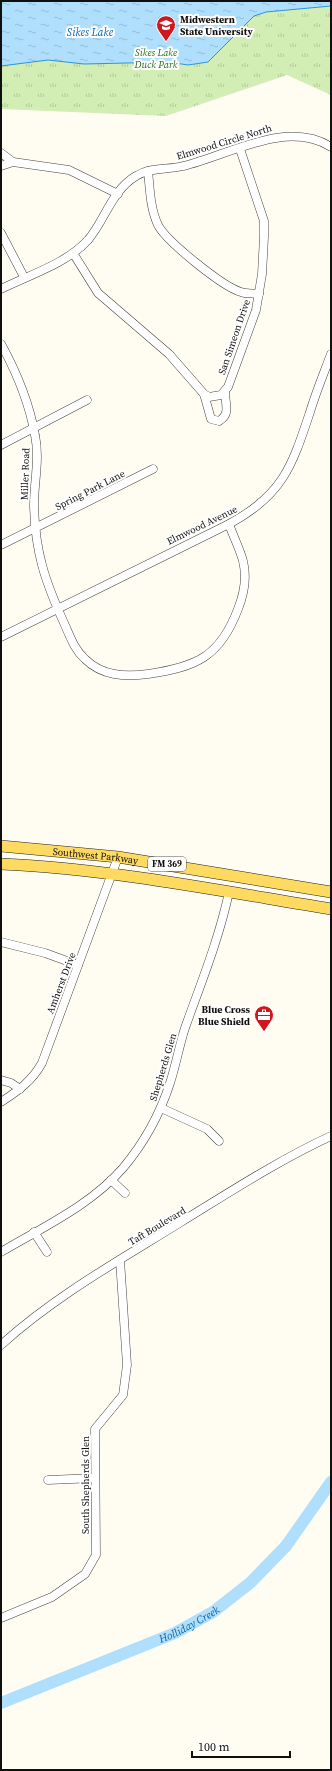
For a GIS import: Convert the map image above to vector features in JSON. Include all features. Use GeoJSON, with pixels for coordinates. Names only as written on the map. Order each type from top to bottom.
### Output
{"type":"FeatureCollection","features":[{"type":"Feature","properties":{"kind":"main road","name":"Southwest Parkway"},"geometry":{"type":"LineString","coordinates":[[1,846],[118,857],[331,892]]}},
{"type":"Feature","properties":{"kind":"main road"},"geometry":{"type":"LineString","coordinates":[[32,866],[33,849]]}},
{"type":"Feature","properties":{"kind":"main road","name":"Southwest Parkway"},"geometry":{"type":"LineString","coordinates":[[1,864],[112,873],[196,885],[229,892],[331,908]]}},
{"type":"Feature","properties":{"kind":"street","name":"Elmwood Circle North"},"geometry":{"type":"LineString","coordinates":[[1,289],[73,253],[87,241],[98,228],[118,194],[126,183],[136,175],[148,171],[182,167],[275,137],[286,136],[313,138],[331,147]]}},
{"type":"Feature","properties":{"kind":"street","name":"San Simeon Drive"},"geometry":{"type":"LineString","coordinates":[[73,253],[98,293],[169,354],[204,394],[211,419],[220,421],[226,417],[225,392],[256,310],[259,294],[264,237],[264,221],[240,148]]}},
{"type":"Feature","properties":{"kind":"street"},"geometry":{"type":"LineString","coordinates":[[1,153],[13,162]]}},
{"type":"Feature","properties":{"kind":"street"},"geometry":{"type":"LineString","coordinates":[[1,166],[13,162],[69,170],[118,194]]}},
{"type":"Feature","properties":{"kind":"street"},"geometry":{"type":"LineString","coordinates":[[148,171],[154,215],[163,232],[177,246],[227,286],[241,292],[259,294]]}},
{"type":"Feature","properties":{"kind":"street"},"geometry":{"type":"LineString","coordinates":[[1,233],[24,277]]}},
{"type":"Feature","properties":{"kind":"street","name":"Miller Road"},"geometry":{"type":"LineString","coordinates":[[1,344],[20,379],[34,429],[37,450],[34,504],[42,570],[57,608],[76,649],[96,668],[106,673],[126,675],[157,672],[185,666],[205,657],[221,644],[226,636],[242,598],[245,578],[243,561],[229,524]]}},
{"type":"Feature","properties":{"kind":"street","name":"Elmwood Avenue"},"geometry":{"type":"LineString","coordinates":[[1,637],[229,524],[244,516],[257,506],[285,475],[296,455],[331,354]]}},
{"type":"Feature","properties":{"kind":"street"},"geometry":{"type":"LineString","coordinates":[[204,394],[216,397],[225,392]]}},
{"type":"Feature","properties":{"kind":"street"},"geometry":{"type":"LineString","coordinates":[[1,445],[88,400]]}},
{"type":"Feature","properties":{"kind":"street","name":"Spring Park Lane"},"geometry":{"type":"LineString","coordinates":[[1,545],[153,469]]}},
{"type":"Feature","properties":{"kind":"street","name":"Amherst Drive"},"geometry":{"type":"LineString","coordinates":[[1,1102],[20,1089],[36,1074],[42,1063],[118,857]]}},
{"type":"Feature","properties":{"kind":"street","name":"Shepherds Glen"},"geometry":{"type":"LineString","coordinates":[[1,1252],[81,1204],[111,1180],[124,1167],[142,1142],[161,1108],[170,1082],[182,1036],[214,947],[229,892]]}},
{"type":"Feature","properties":{"kind":"street"},"geometry":{"type":"LineString","coordinates":[[1,942],[45,953],[78,965]]}},
{"type":"Feature","properties":{"kind":"street"},"geometry":{"type":"LineString","coordinates":[[1,1080],[11,1083],[20,1089]]}},
{"type":"Feature","properties":{"kind":"street"},"geometry":{"type":"LineString","coordinates":[[161,1108],[207,1129],[219,1141]]}},
{"type":"Feature","properties":{"kind":"street","name":"Taft Boulevard"},"geometry":{"type":"LineString","coordinates":[[1,1345],[64,1295],[293,1154],[331,1136]]}},
{"type":"Feature","properties":{"kind":"street"},"geometry":{"type":"LineString","coordinates":[[111,1180],[125,1193]]}},
{"type":"Feature","properties":{"kind":"street"},"geometry":{"type":"LineString","coordinates":[[34,1232],[47,1252]]}},
{"type":"Feature","properties":{"kind":"street","name":"South Shepherds Glen"},"geometry":{"type":"LineString","coordinates":[[1,1618],[52,1597],[86,1574],[96,1555],[95,1429],[123,1395],[127,1365],[120,1260]]}},
{"type":"Feature","properties":{"kind":"street"},"geometry":{"type":"LineString","coordinates":[[48,1480],[95,1478]]}},
{"type":"Feature","properties":{"kind":"green space","name":"Sikes Lake Duck Park"},"geometry":{"type":"Polygon","coordinates":[[[1,1],[331,1],[331,95],[287,75],[166,116],[1,109],[1,1]]]}},
{"type":"Feature","properties":{"kind":"water","name":"Sikes Lake"},"geometry":{"type":"Polygon","coordinates":[[[1,1],[331,1],[331,6],[266,12],[254,16],[208,62],[188,65],[169,62],[84,64],[48,60],[1,66],[1,1]]]}},
{"type":"Feature","properties":{"kind":"waterway","name":"Holliday Creek"},"geometry":{"type":"LineString","coordinates":[[1,1703],[175,1633],[213,1612],[250,1583],[286,1546],[331,1482]]}},
{"type":"Feature","properties":{"kind":"place","name":"Midwestern State University"},"geometry":{"type":"Point","coordinates":[166,42]}},
{"type":"Feature","properties":{"kind":"place","name":"Blue Cross Blue Shield"},"geometry":{"type":"Point","coordinates":[264,1032]}}]}
